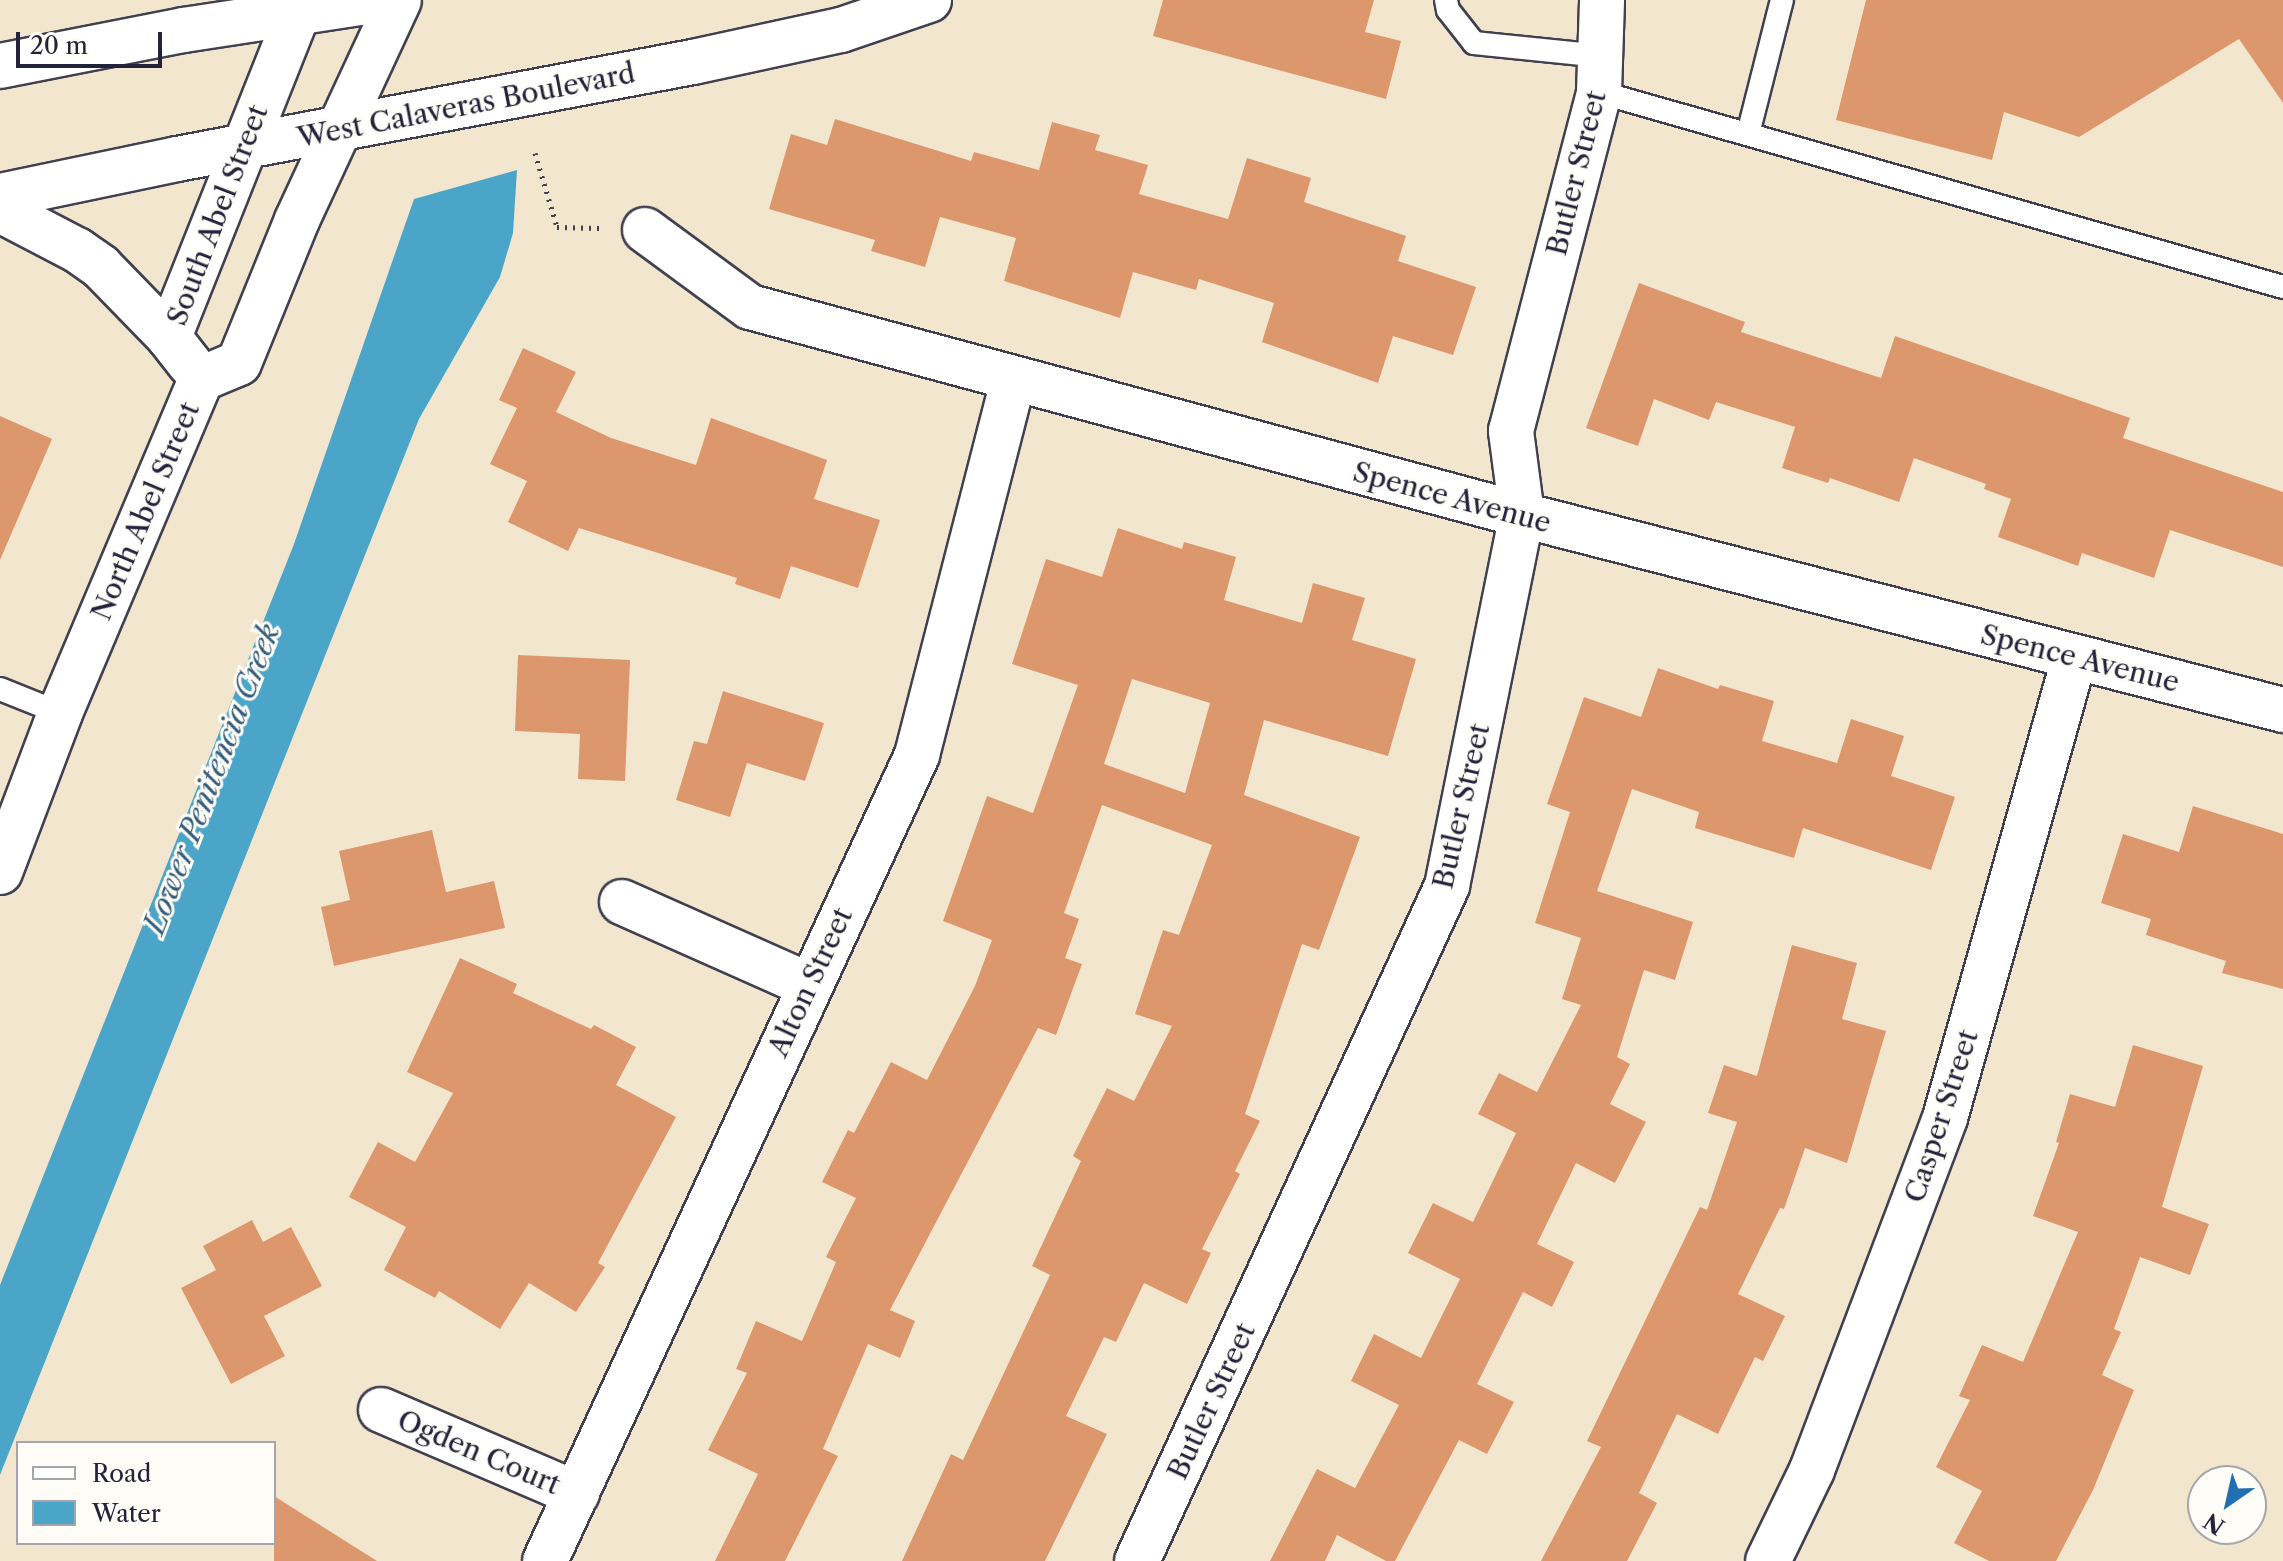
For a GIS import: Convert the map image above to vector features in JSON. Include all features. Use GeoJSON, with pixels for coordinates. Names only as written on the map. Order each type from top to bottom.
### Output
{"type":"FeatureCollection","features":[{"type":"Feature","properties":{"kind":"main road"},"geometry":{"type":"LineString","coordinates":[[9,60],[184,30],[300,6],[381,0]]}},
{"type":"Feature","properties":{"kind":"main road","name":"North Abel Street"},"geometry":{"type":"LineString","coordinates":[[0,872],[60,713],[201,379],[239,363],[297,220],[399,0]]}},
{"type":"Feature","properties":{"kind":"main road","name":"West Calaveras Boulevard"},"geometry":{"type":"LineString","coordinates":[[0,196],[243,146],[693,62],[841,30],[929,0]]}},
{"type":"Feature","properties":{"kind":"main road","name":"Butler Street"},"geometry":{"type":"LineString","coordinates":[[1137,1561],[1447,886],[1522,515],[1511,431],[1600,74],[1602,0]]}},
{"type":"Feature","properties":{"kind":"main road","name":"South Abel Street"},"geometry":{"type":"LineString","coordinates":[[201,379],[169,337],[300,6]]}},
{"type":"Feature","properties":{"kind":"main road"},"geometry":{"type":"LineString","coordinates":[[0,210],[77,250],[101,267],[169,337]]}},
{"type":"Feature","properties":{"kind":"main road","name":"Spence Avenue"},"geometry":{"type":"LineString","coordinates":[[645,230],[750,307],[1522,515],[2283,710]]}},
{"type":"Feature","properties":{"kind":"main road","name":"Alton Street"},"geometry":{"type":"LineString","coordinates":[[545,1561],[808,985],[917,755],[1013,380]]}},
{"type":"Feature","properties":{"kind":"main road","name":"Casper Street"},"geometry":{"type":"LineString","coordinates":[[1768,1561],[1812,1470],[1945,1118],[2075,657]]}},
{"type":"Feature","properties":{"kind":"main road"},"geometry":{"type":"LineString","coordinates":[[622,902],[808,985]]}},
{"type":"Feature","properties":{"kind":"main road","name":"Ogden Court"},"geometry":{"type":"LineString","coordinates":[[381,1410],[577,1494]]}},
{"type":"Feature","properties":{"kind":"lane"},"geometry":{"type":"LineString","coordinates":[[1446,0],[1448,10],[1474,43],[1600,74],[1748,134],[2283,287]]}},
{"type":"Feature","properties":{"kind":"lane"},"geometry":{"type":"LineString","coordinates":[[1748,134],[1782,0]]}},
{"type":"Feature","properties":{"kind":"lane"},"geometry":{"type":"LineString","coordinates":[[0,689],[60,713]]}},
{"type":"Feature","properties":{"kind":"path"},"geometry":{"type":"LineString","coordinates":[[535,153],[557,227],[645,230]]}},
{"type":"Feature","properties":{"kind":"water","name":"Lower Penitencia Creek"},"geometry":{"type":"Polygon","coordinates":[[[517,170],[513,233],[500,277],[419,419],[0,1475],[0,1285],[294,544],[414,199],[517,170]]]}},
{"type":"Feature","properties":{"kind":"building"},"geometry":{"type":"Polygon","coordinates":[[[1163,0],[1374,0],[1365,32],[1401,41],[1386,99],[1153,36],[1163,0]]]}},
{"type":"Feature","properties":{"kind":"building"},"geometry":{"type":"Polygon","coordinates":[[[1866,0],[2283,0],[2283,103],[2239,39],[2079,137],[2004,112],[1992,160],[1836,120],[1866,0]]]}},
{"type":"Feature","properties":{"kind":"building"},"geometry":{"type":"Polygon","coordinates":[[[835,119],[971,161],[974,152],[1039,170],[1052,122],[1100,135],[1095,150],[1148,165],[1139,194],[1228,219],[1247,158],[1311,178],[1304,202],[1406,236],[1398,261],[1476,287],[1453,355],[1393,336],[1378,383],[1262,342],[1274,303],[1199,279],[1196,290],[1133,272],[1120,318],[1004,281],[1016,238],[940,217],[925,267],[871,251],[875,240],[769,209],[791,134],[827,145],[835,119]]]}},
{"type":"Feature","properties":{"kind":"building"},"geometry":{"type":"Polygon","coordinates":[[[1639,283],[1745,322],[1741,332],[1881,378],[1895,336],[2130,418],[2123,438],[2283,492],[2283,567],[2170,530],[2154,578],[2082,553],[2078,566],[1998,537],[2011,499],[1984,489],[1986,484],[1914,458],[1899,502],[1830,478],[1828,483],[1782,468],[1795,427],[1716,402],[1709,420],[1654,399],[1638,446],[1586,428],[1639,283]]]}},
{"type":"Feature","properties":{"kind":"building"},"geometry":{"type":"Polygon","coordinates":[[[523,348],[576,372],[556,412],[611,438],[696,465],[711,418],[827,460],[814,499],[880,520],[858,588],[791,566],[780,599],[735,584],[737,578],[579,528],[568,551],[508,522],[527,481],[490,464],[517,408],[499,400],[523,348]]]}},
{"type":"Feature","properties":{"kind":"building"},"geometry":{"type":"Polygon","coordinates":[[[0,416],[52,439],[0,560],[0,416]]]}},
{"type":"Feature","properties":{"kind":"building"},"geometry":{"type":"Polygon","coordinates":[[[1118,528],[1182,549],[1184,542],[1236,557],[1224,600],[1302,623],[1313,583],[1365,598],[1352,640],[1416,659],[1388,756],[1264,720],[1244,795],[1360,837],[1319,950],[1302,944],[1245,1114],[1260,1121],[1235,1171],[1240,1174],[1202,1249],[1211,1253],[1187,1304],[1144,1283],[1116,1342],[1104,1337],[1066,1416],[1107,1434],[1045,1561],[902,1561],[951,1454],[963,1460],[1050,1275],[1032,1266],[1081,1161],[1073,1156],[1107,1088],[1134,1101],[1172,1026],[1135,1014],[1163,930],[1179,935],[1212,845],[1102,805],[1064,913],[1079,919],[1065,958],[1082,964],[1056,1035],[1038,1028],[890,1310],[915,1321],[900,1358],[868,1344],[823,1449],[838,1456],[785,1561],[715,1561],[758,1474],[708,1450],[747,1373],[736,1369],[756,1321],[802,1341],[836,1262],[826,1257],[856,1198],[822,1182],[848,1130],[854,1133],[891,1062],[927,1080],[975,986],[992,940],[943,921],[987,796],[1033,813],[1078,685],[1012,664],[1046,559],[1102,577],[1118,528]],[[1132,679],[1104,764],[1185,793],[1210,703],[1132,679]]]}},
{"type":"Feature","properties":{"kind":"building"},"geometry":{"type":"Polygon","coordinates":[[[518,655],[630,660],[625,781],[578,779],[580,734],[515,731],[518,655]]]}},
{"type":"Feature","properties":{"kind":"building"},"geometry":{"type":"Polygon","coordinates":[[[1658,668],[1718,689],[1720,685],[1774,701],[1762,741],[1837,763],[1851,719],[1904,736],[1891,776],[1955,797],[1931,870],[1803,828],[1794,858],[1695,828],[1699,812],[1632,789],[1597,891],[1693,922],[1675,980],[1644,970],[1617,1057],[1630,1064],[1610,1104],[1646,1122],[1615,1183],[1576,1163],[1537,1244],[1574,1262],[1552,1307],[1523,1292],[1477,1384],[1514,1402],[1487,1454],[1459,1440],[1395,1561],[1386,1561],[1337,1535],[1325,1561],[1270,1561],[1317,1469],[1355,1488],[1399,1405],[1351,1381],[1374,1334],[1421,1358],[1460,1279],[1408,1253],[1433,1203],[1473,1222],[1516,1133],[1478,1114],[1499,1073],[1537,1092],[1581,1005],[1562,999],[1581,938],[1535,923],[1570,812],[1547,804],[1584,697],[1641,717],[1658,668]]]}},
{"type":"Feature","properties":{"kind":"building"},"geometry":{"type":"Polygon","coordinates":[[[723,691],[824,723],[805,781],[747,763],[730,817],[676,800],[694,741],[707,744],[723,691]]]}},
{"type":"Feature","properties":{"kind":"building"},"geometry":{"type":"Polygon","coordinates":[[[2193,806],[2283,834],[2283,989],[2222,973],[2226,961],[2146,935],[2151,919],[2101,903],[2123,834],[2179,852],[2193,806]]]}},
{"type":"Feature","properties":{"kind":"building"},"geometry":{"type":"Polygon","coordinates":[[[432,830],[446,892],[494,881],[505,928],[334,966],[321,907],[350,900],[339,851],[432,830]]]}},
{"type":"Feature","properties":{"kind":"building"},"geometry":{"type":"Polygon","coordinates":[[[1792,945],[1857,963],[1842,1019],[1886,1031],[1847,1163],[1805,1148],[1784,1209],[1780,1208],[1738,1294],[1785,1316],[1763,1361],[1755,1357],[1718,1434],[1677,1414],[1639,1493],[1657,1503],[1627,1561],[1541,1561],[1601,1447],[1587,1441],[1700,1207],[1707,1210],[1737,1122],[1708,1113],[1724,1065],[1757,1076],[1792,945]]]}},
{"type":"Feature","properties":{"kind":"building"},"geometry":{"type":"Polygon","coordinates":[[[460,958],[517,984],[513,993],[591,1029],[594,1025],[636,1047],[616,1085],[676,1117],[598,1263],[605,1267],[576,1312],[529,1283],[500,1329],[439,1291],[435,1298],[384,1270],[406,1227],[349,1197],[378,1142],[415,1162],[453,1093],[407,1072],[460,958]]]}},
{"type":"Feature","properties":{"kind":"building"},"geometry":{"type":"Polygon","coordinates":[[[2133,1045],[2203,1066],[2162,1207],[2209,1224],[2190,1275],[2140,1257],[2114,1329],[2121,1332],[2102,1375],[2134,1390],[2093,1490],[2056,1561],[1989,1561],[1954,1543],[1982,1491],[1936,1467],[1970,1400],[1959,1396],[1982,1345],[2023,1362],[2078,1232],[2033,1216],[2059,1143],[2056,1142],[2070,1094],[2115,1107],[2133,1045]]]}},
{"type":"Feature","properties":{"kind":"building"},"geometry":{"type":"Polygon","coordinates":[[[252,1220],[263,1242],[291,1227],[322,1286],[264,1316],[285,1356],[231,1384],[181,1288],[216,1270],[203,1246],[252,1220]]]}},
{"type":"Feature","properties":{"kind":"building"},"geometry":{"type":"Polygon","coordinates":[[[276,1497],[377,1561],[274,1561],[276,1497]]]}}]}
